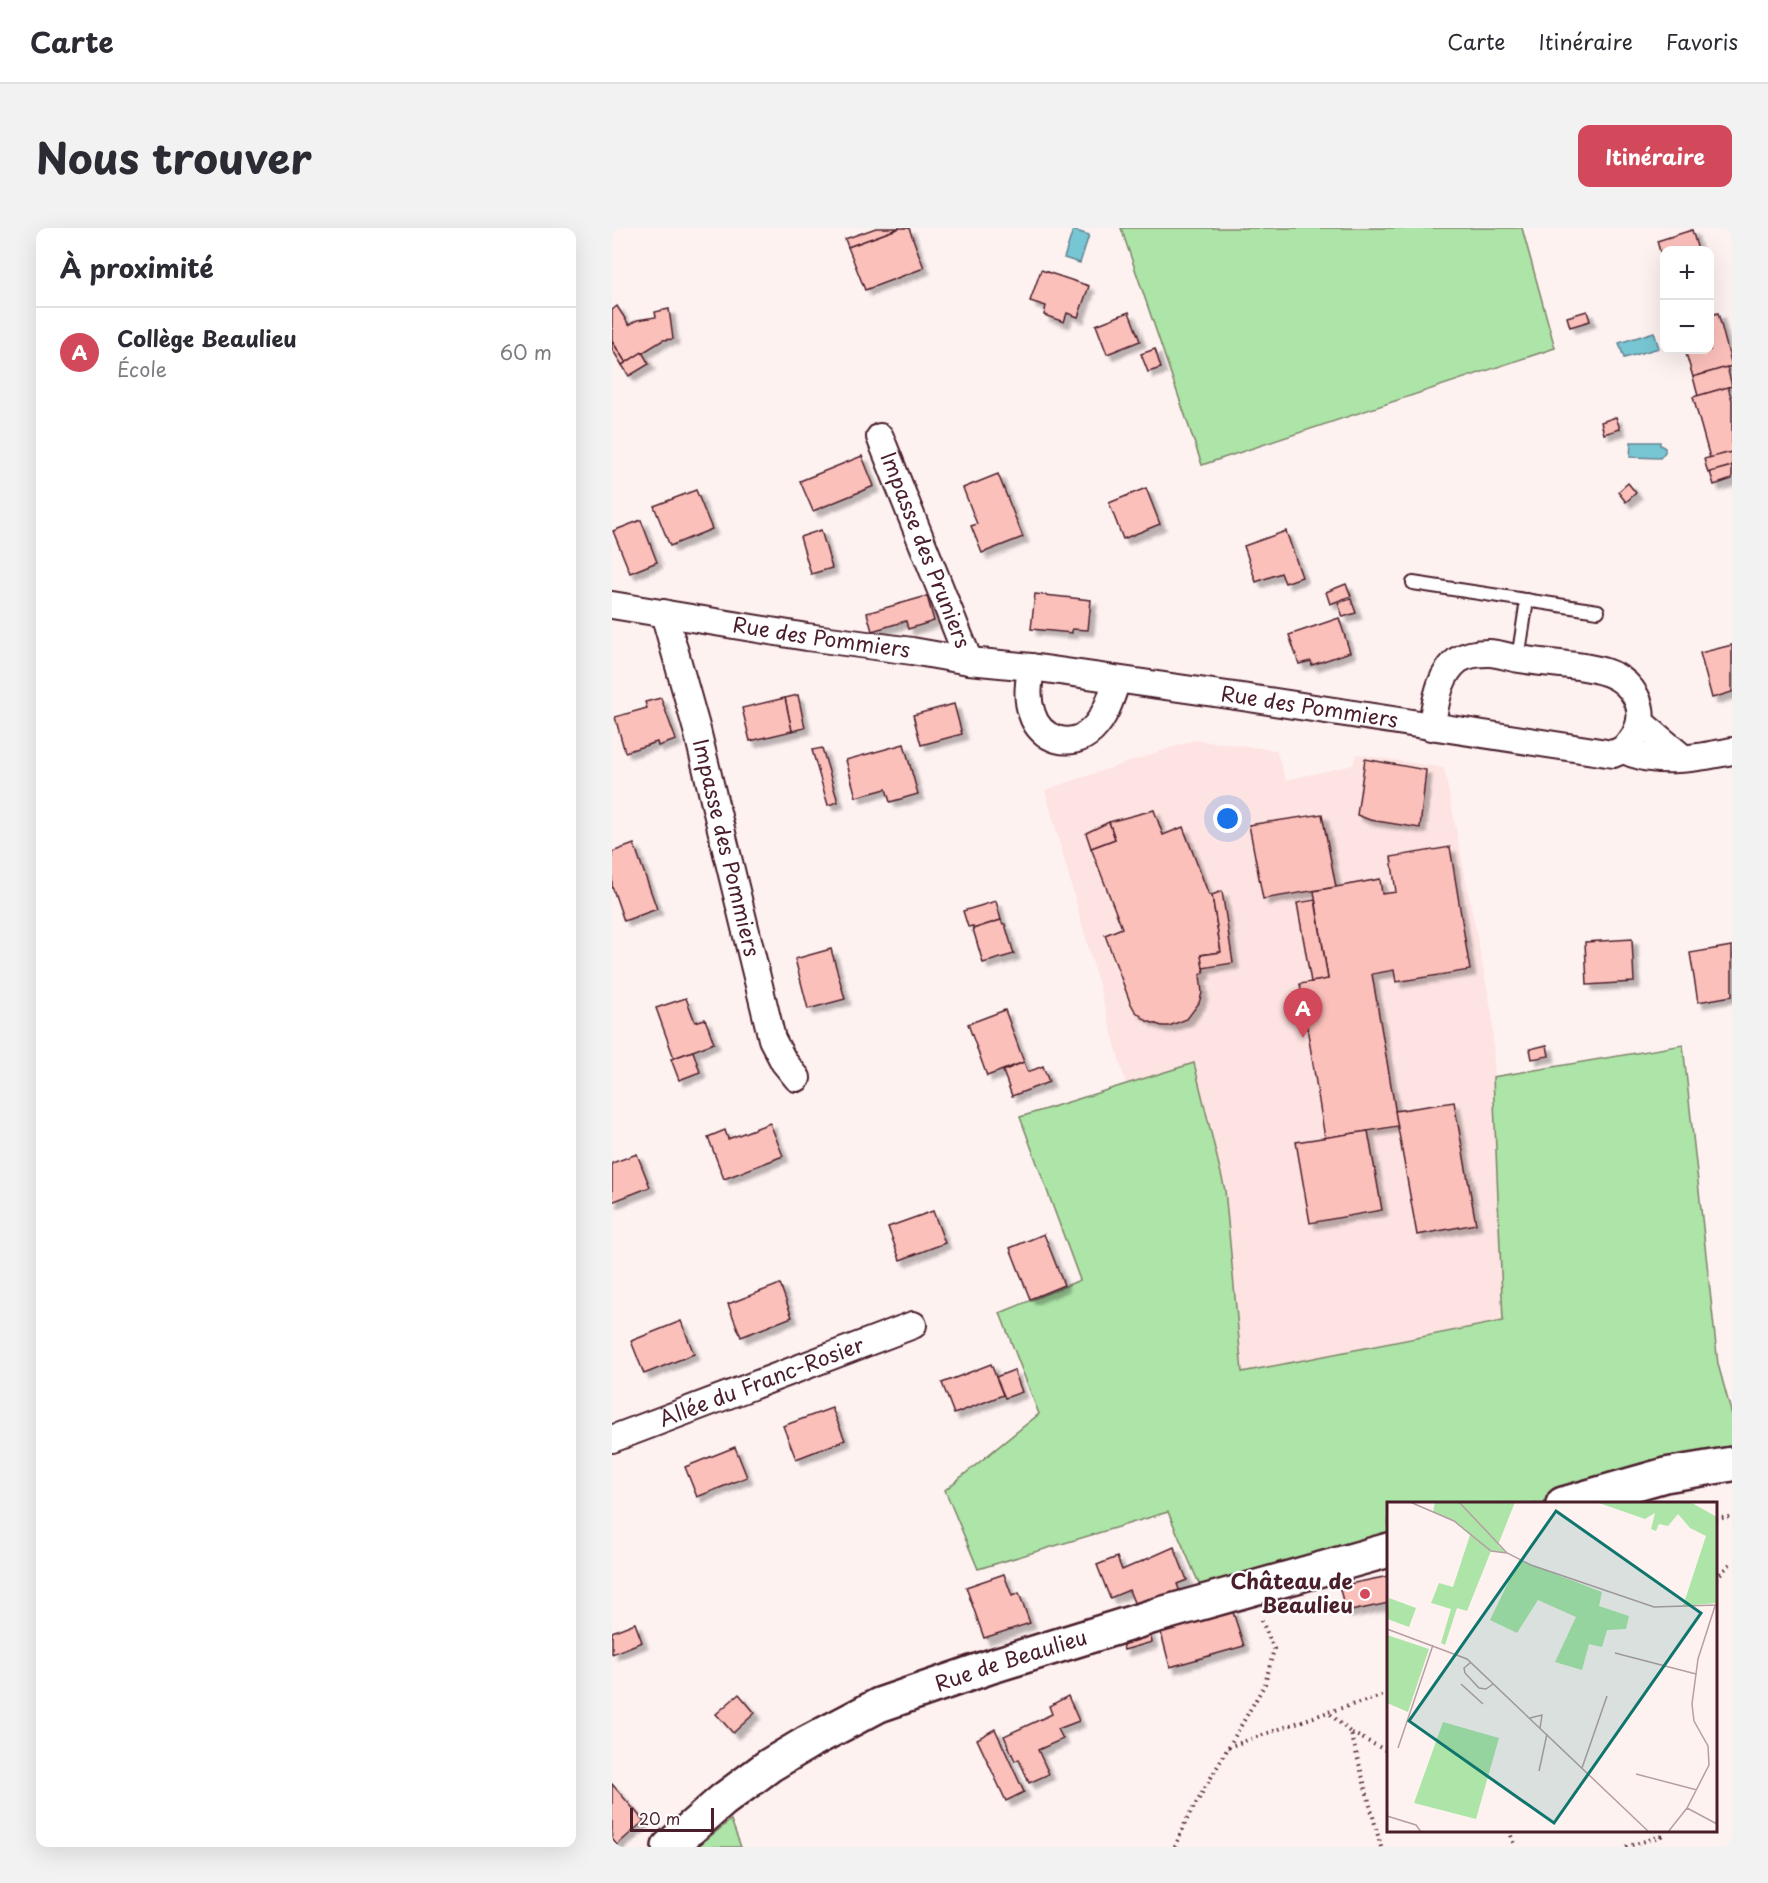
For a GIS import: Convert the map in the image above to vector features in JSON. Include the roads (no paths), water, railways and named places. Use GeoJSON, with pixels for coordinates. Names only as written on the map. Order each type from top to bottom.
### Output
{"type":"FeatureCollection","features":[{"type":"Feature","properties":{"kind":"street","name":"Impasse des Pruniers"},"geometry":{"type":"LineString","coordinates":[[880,437],[969,662]]}},
{"type":"Feature","properties":{"kind":"street","name":"Rue des Pommiers"},"geometry":{"type":"LineString","coordinates":[[612,605],[807,637],[912,651],[969,662],[1031,667],[1613,754],[1624,750],[1641,757],[1660,759],[1732,751]]}},
{"type":"Feature","properties":{"kind":"street","name":"Impasse des Pommiers"},"geometry":{"type":"LineString","coordinates":[[664,613],[697,730],[771,1039],[784,1062],[797,1078]]}},
{"type":"Feature","properties":{"kind":"street","name":"Rue des Pommiers"},"geometry":{"type":"LineString","coordinates":[[1431,727],[1438,691],[1448,671],[1470,654],[1491,653],[1518,659],[1601,670],[1617,676],[1635,694],[1640,705],[1640,722]]}},
{"type":"Feature","properties":{"kind":"street"},"geometry":{"type":"LineString","coordinates":[[1031,667],[1028,697],[1032,714],[1039,728],[1051,738],[1063,741],[1079,738],[1091,731],[1106,712],[1118,680]]}},
{"type":"Feature","properties":{"kind":"street"},"geometry":{"type":"LineString","coordinates":[[1624,750],[1635,737],[1640,722],[1683,758]]}},
{"type":"Feature","properties":{"kind":"street","name":"Allée du Franc-Rosier"},"geometry":{"type":"LineString","coordinates":[[612,1439],[913,1325]]}},
{"type":"Feature","properties":{"kind":"street"},"geometry":{"type":"LineString","coordinates":[[1567,1502],[1665,1475],[1732,1464]]}},
{"type":"Feature","properties":{"kind":"street","name":"Rue de Beaulieu"},"geometry":{"type":"LineString","coordinates":[[669,1847],[723,1800],[770,1765],[879,1705],[992,1665],[1249,1588],[1387,1551]]}},
{"type":"Feature","properties":{"kind":"lane"},"geometry":{"type":"LineString","coordinates":[[1413,583],[1598,610]]}},
{"type":"Feature","properties":{"kind":"lane"},"geometry":{"type":"LineString","coordinates":[[1518,659],[1527,600]]}},
{"type":"Feature","properties":{"kind":"water"},"geometry":{"type":"Polygon","coordinates":[[[1073,230],[1089,235],[1080,263],[1064,258],[1073,230]]]}},
{"type":"Feature","properties":{"kind":"water"},"geometry":{"type":"Polygon","coordinates":[[[1654,332],[1659,348],[1624,358],[1619,343],[1654,332]]]}},
{"type":"Feature","properties":{"kind":"water"},"geometry":{"type":"Polygon","coordinates":[[[1631,442],[1660,442],[1665,452],[1660,458],[1630,457],[1631,442]]]}},
{"type":"Feature","properties":{"kind":"place","name":"Collège Beaulieu"},"geometry":{"type":"Point","coordinates":[1303,1038]}},
{"type":"Feature","properties":{"kind":"place","name":"Château de Beaulieu"},"geometry":{"type":"Point","coordinates":[1365,1594]}}]}
